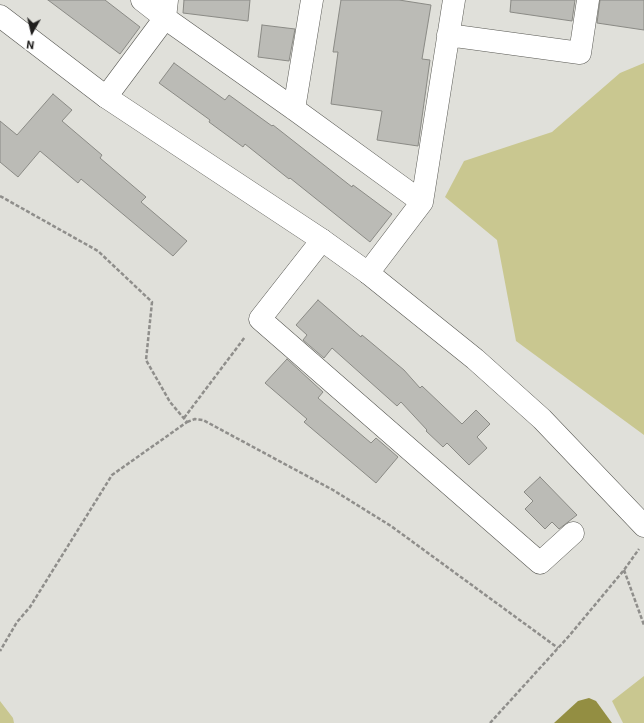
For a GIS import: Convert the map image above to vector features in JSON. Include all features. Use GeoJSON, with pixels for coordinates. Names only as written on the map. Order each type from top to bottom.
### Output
{"type":"FeatureCollection","features":[{"type":"Feature","properties":{"kind":"street"},"geometry":{"type":"LineString","coordinates":[[142,0],[166,9],[294,109],[422,202]]}},
{"type":"Feature","properties":{"kind":"street"},"geometry":{"type":"LineString","coordinates":[[294,109],[312,0]]}},
{"type":"Feature","properties":{"kind":"street"},"geometry":{"type":"LineString","coordinates":[[368,273],[422,202],[454,0]]}},
{"type":"Feature","properties":{"kind":"street"},"geometry":{"type":"LineString","coordinates":[[448,35],[580,52],[588,0]]}},
{"type":"Feature","properties":{"kind":"street"},"geometry":{"type":"LineString","coordinates":[[106,97],[166,9]]}},
{"type":"Feature","properties":{"kind":"street"},"geometry":{"type":"LineString","coordinates":[[0,16],[106,97],[322,240],[368,273],[475,359],[542,419],[644,526]]}},
{"type":"Feature","properties":{"kind":"street"},"geometry":{"type":"LineString","coordinates":[[322,240],[260,319],[540,563],[573,533]]}},
{"type":"Feature","properties":{"kind":"path"},"geometry":{"type":"LineString","coordinates":[[0,196],[98,250],[152,302],[146,360],[170,402],[187,422]]}},
{"type":"Feature","properties":{"kind":"path"},"geometry":{"type":"LineString","coordinates":[[184,418],[260,319]]}},
{"type":"Feature","properties":{"kind":"path"},"geometry":{"type":"LineString","coordinates":[[0,652],[17,622],[30,607],[112,475],[187,422],[195,419],[202,420],[333,490],[391,526],[558,648]]}},
{"type":"Feature","properties":{"kind":"path"},"geometry":{"type":"LineString","coordinates":[[490,723],[558,648],[624,570],[640,548]]}},
{"type":"Feature","properties":{"kind":"path"},"geometry":{"type":"LineString","coordinates":[[624,570],[644,625]]}},
{"type":"Feature","properties":{"kind":"shaded area"},"geometry":{"type":"Polygon","coordinates":[[[644,63],[644,435],[516,341],[497,240],[445,197],[464,161],[552,132],[620,73],[644,63]]]}},
{"type":"Feature","properties":{"kind":"shaded area"},"geometry":{"type":"Polygon","coordinates":[[[644,676],[644,723],[623,723],[612,701],[644,676]]]}},
{"type":"Feature","properties":{"kind":"shaded area"},"geometry":{"type":"Polygon","coordinates":[[[589,698],[596,701],[612,723],[554,723],[578,701],[589,698]]]}},
{"type":"Feature","properties":{"kind":"shaded area"},"geometry":{"type":"Polygon","coordinates":[[[0,701],[13,718],[14,723],[0,723],[0,701]]]}},
{"type":"Feature","properties":{"kind":"building"},"geometry":{"type":"Polygon","coordinates":[[[48,0],[105,0],[140,27],[120,54],[48,0]]]}},
{"type":"Feature","properties":{"kind":"building"},"geometry":{"type":"Polygon","coordinates":[[[184,0],[250,0],[248,21],[183,13],[184,0]]]}},
{"type":"Feature","properties":{"kind":"building"},"geometry":{"type":"Polygon","coordinates":[[[341,0],[399,0],[431,5],[422,59],[430,60],[418,146],[377,140],[382,111],[331,104],[338,52],[333,52],[341,0]]]}},
{"type":"Feature","properties":{"kind":"building"},"geometry":{"type":"Polygon","coordinates":[[[511,0],[575,0],[572,21],[510,12],[511,0]]]}},
{"type":"Feature","properties":{"kind":"building"},"geometry":{"type":"Polygon","coordinates":[[[600,0],[644,0],[644,30],[597,23],[600,0]]]}},
{"type":"Feature","properties":{"kind":"building"},"geometry":{"type":"Polygon","coordinates":[[[262,25],[295,29],[289,61],[258,57],[262,25]]]}},
{"type":"Feature","properties":{"kind":"building"},"geometry":{"type":"Polygon","coordinates":[[[174,63],[225,100],[229,95],[272,126],[273,125],[352,187],[353,185],[392,214],[370,242],[245,144],[243,147],[209,122],[210,120],[159,83],[174,63]]]}},
{"type":"Feature","properties":{"kind":"building"},"geometry":{"type":"Polygon","coordinates":[[[53,94],[72,110],[62,121],[102,155],[100,158],[146,197],[141,202],[187,241],[173,256],[81,179],[78,183],[40,151],[18,177],[0,162],[0,121],[17,135],[53,94]]]}},
{"type":"Feature","properties":{"kind":"building"},"geometry":{"type":"Polygon","coordinates":[[[318,300],[361,337],[362,335],[404,370],[420,388],[422,386],[462,424],[476,410],[490,424],[477,437],[487,448],[469,465],[447,443],[443,447],[426,431],[427,430],[401,402],[397,406],[332,348],[324,358],[303,340],[307,335],[296,325],[318,300]]]}},
{"type":"Feature","properties":{"kind":"building"},"geometry":{"type":"Polygon","coordinates":[[[287,359],[323,392],[318,398],[371,443],[376,438],[398,457],[376,483],[304,422],[307,419],[265,383],[287,359]]]}},
{"type":"Feature","properties":{"kind":"building"},"geometry":{"type":"Polygon","coordinates":[[[540,477],[577,515],[559,529],[552,522],[545,529],[525,509],[533,501],[524,492],[540,477]]]}}]}
